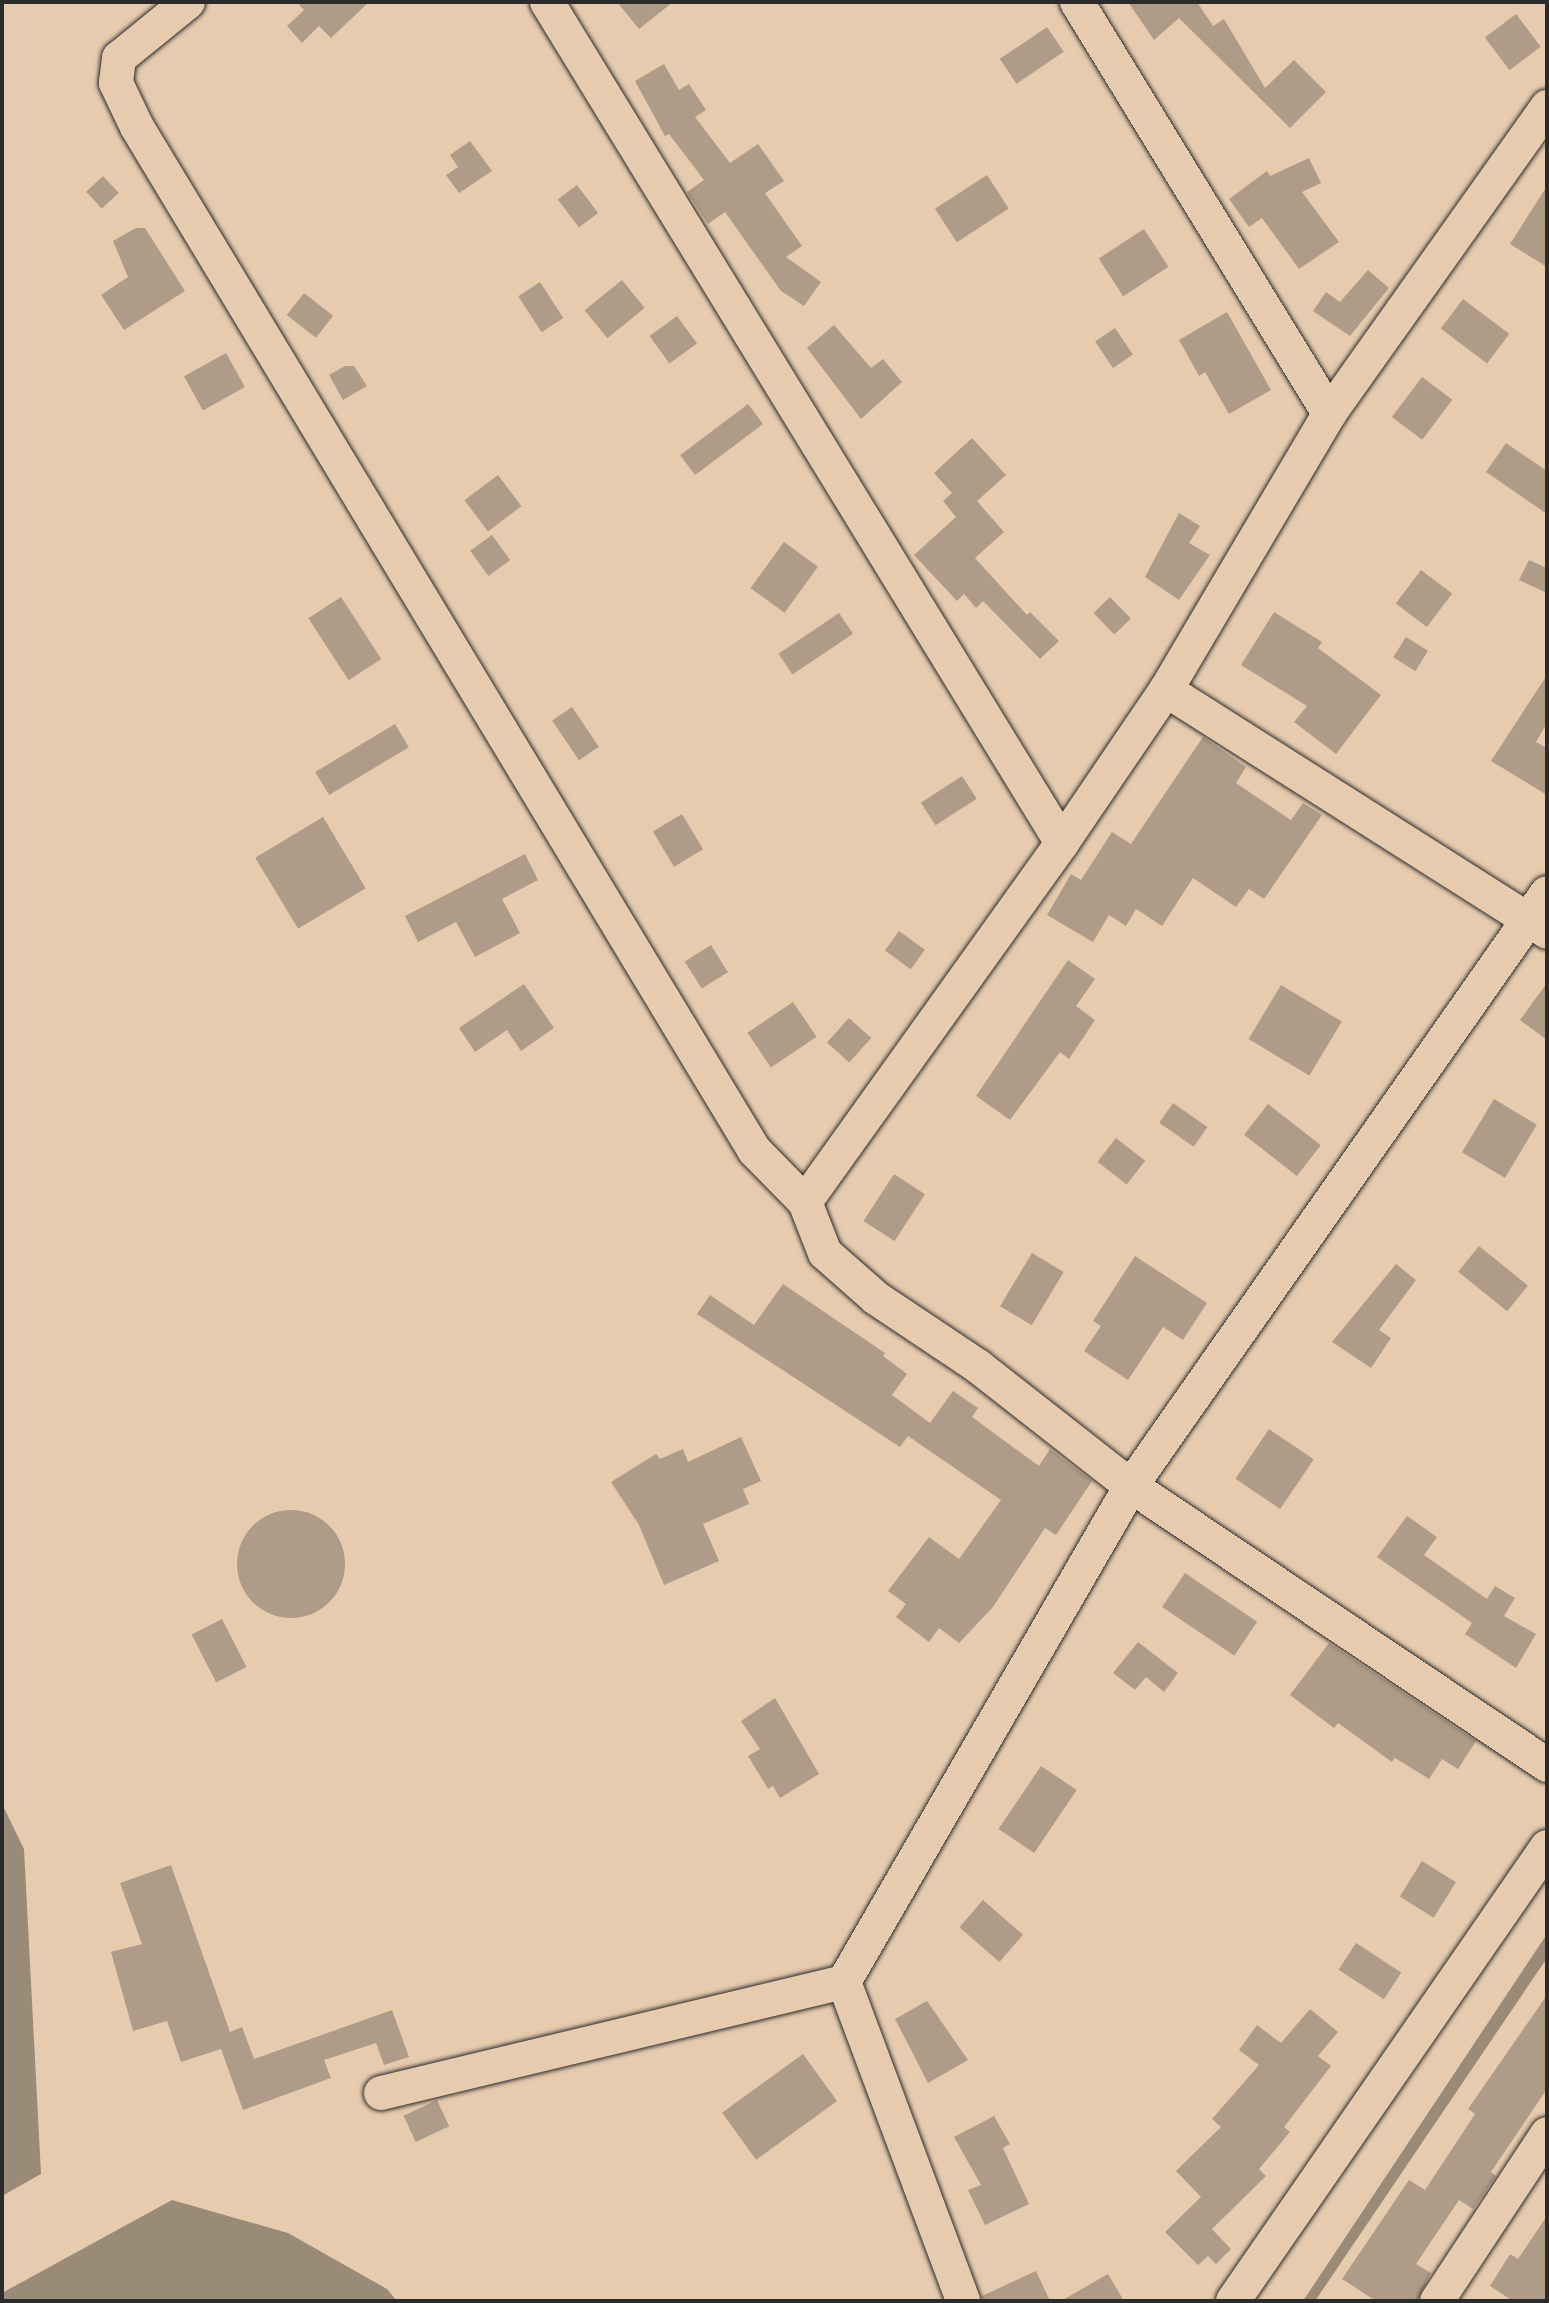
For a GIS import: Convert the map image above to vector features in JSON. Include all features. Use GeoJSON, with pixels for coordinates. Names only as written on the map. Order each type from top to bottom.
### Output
{"type":"FeatureCollection","features":[{"type":"Feature","properties":{"kind":"street"},"geometry":{"type":"LineString","coordinates":[[188,2],[119,58],[116,83],[137,127],[754,1150],[805,1202],[825,1253],[845,1271],[979,1367],[1131,1486],[1547,1765]]}},
{"type":"Feature","properties":{"kind":"street"},"geometry":{"type":"LineString","coordinates":[[547,2],[1062,843]]}},
{"type":"Feature","properties":{"kind":"street"},"geometry":{"type":"LineString","coordinates":[[1077,2],[1329,414]]}},
{"type":"Feature","properties":{"kind":"street"},"geometry":{"type":"LineString","coordinates":[[805,1202],[1062,843],[1166,690],[1329,414],[1547,107]]}},
{"type":"Feature","properties":{"kind":"street"},"geometry":{"type":"LineString","coordinates":[[381,2093],[844,1982],[1131,1486],[1541,915],[1166,690]]}},
{"type":"Feature","properties":{"kind":"street"},"geometry":{"type":"LineString","coordinates":[[1233,2301],[1547,1847]]}},
{"type":"Feature","properties":{"kind":"street"},"geometry":{"type":"LineString","coordinates":[[844,1982],[963,2301]]}},
{"type":"Feature","properties":{"kind":"street"},"geometry":{"type":"LineString","coordinates":[[1437,2301],[1547,2134]]}},
{"type":"Feature","properties":{"kind":"shaded area"},"geometry":{"type":"Polygon","coordinates":[[[2,1804],[24,1849],[41,2174],[2,2196],[2,1804]]]}},
{"type":"Feature","properties":{"kind":"shaded area"},"geometry":{"type":"Polygon","coordinates":[[[1547,1934],[1547,1958],[1315,2301],[1303,2301],[1547,1934]]]}},
{"type":"Feature","properties":{"kind":"shaded area"},"geometry":{"type":"Polygon","coordinates":[[[172,2200],[288,2233],[387,2289],[397,2301],[2,2301],[2,2293],[172,2200]]]}},
{"type":"Feature","properties":{"kind":"building"},"geometry":{"type":"Polygon","coordinates":[[[297,2],[369,2],[331,38],[319,26],[302,43],[287,26],[304,10],[297,2]]]}},
{"type":"Feature","properties":{"kind":"building"},"geometry":{"type":"Polygon","coordinates":[[[617,2],[673,2],[639,29],[617,2]]]}},
{"type":"Feature","properties":{"kind":"building"},"geometry":{"type":"Polygon","coordinates":[[[1128,2],[1197,2],[1213,26],[1224,19],[1265,88],[1294,60],[1326,92],[1290,128],[1179,18],[1154,40],[1128,2]]]}},
{"type":"Feature","properties":{"kind":"building"},"geometry":{"type":"Polygon","coordinates":[[[1516,14],[1541,47],[1510,70],[1485,37],[1516,14]]]}},
{"type":"Feature","properties":{"kind":"building"},"geometry":{"type":"Polygon","coordinates":[[[1047,27],[1064,52],[1017,84],[1000,59],[1047,27]]]}},
{"type":"Feature","properties":{"kind":"building"},"geometry":{"type":"Polygon","coordinates":[[[664,64],[679,90],[689,84],[706,110],[695,117],[730,163],[758,144],[784,181],[765,193],[802,246],[786,257],[821,282],[804,306],[781,291],[725,212],[708,224],[687,192],[704,180],[669,134],[665,136],[635,81],[664,64]]]}},
{"type":"Feature","properties":{"kind":"building"},"geometry":{"type":"Polygon","coordinates":[[[470,141],[492,171],[459,193],[446,175],[458,167],[450,155],[470,141]]]}},
{"type":"Feature","properties":{"kind":"building"},"geometry":{"type":"Polygon","coordinates":[[[1309,158],[1321,183],[1302,192],[1339,242],[1299,269],[1262,218],[1249,227],[1229,199],[1267,171],[1270,176],[1309,158]]]}},
{"type":"Feature","properties":{"kind":"building"},"geometry":{"type":"Polygon","coordinates":[[[987,175],[1009,209],[957,242],[935,209],[987,175]]]}},
{"type":"Feature","properties":{"kind":"building"},"geometry":{"type":"Polygon","coordinates":[[[103,176],[119,193],[102,209],[86,192],[103,176]]]}},
{"type":"Feature","properties":{"kind":"building"},"geometry":{"type":"Polygon","coordinates":[[[577,185],[598,213],[579,227],[558,199],[577,185]]]}},
{"type":"Feature","properties":{"kind":"building"},"geometry":{"type":"Polygon","coordinates":[[[1547,186],[1547,267],[1510,244],[1547,186]]]}},
{"type":"Feature","properties":{"kind":"building"},"geometry":{"type":"Polygon","coordinates":[[[136,228],[145,228],[185,291],[124,330],[101,295],[128,277],[113,241],[136,228]]]}},
{"type":"Feature","properties":{"kind":"building"},"geometry":{"type":"Polygon","coordinates":[[[1144,229],[1169,267],[1123,296],[1099,258],[1144,229]]]}},
{"type":"Feature","properties":{"kind":"building"},"geometry":{"type":"Polygon","coordinates":[[[1368,270],[1389,288],[1350,336],[1313,311],[1326,292],[1340,302],[1368,270]]]}},
{"type":"Feature","properties":{"kind":"building"},"geometry":{"type":"Polygon","coordinates":[[[622,280],[645,308],[607,338],[585,310],[622,280]]]}},
{"type":"Feature","properties":{"kind":"building"},"geometry":{"type":"Polygon","coordinates":[[[540,282],[563,318],[542,332],[518,296],[540,282]]]}},
{"type":"Feature","properties":{"kind":"building"},"geometry":{"type":"Polygon","coordinates":[[[304,293],[333,316],[316,338],[287,315],[304,293]]]}},
{"type":"Feature","properties":{"kind":"building"},"geometry":{"type":"Polygon","coordinates":[[[1463,299],[1509,334],[1487,363],[1441,329],[1463,299]]]}},
{"type":"Feature","properties":{"kind":"building"},"geometry":{"type":"Polygon","coordinates":[[[1227,312],[1271,390],[1229,414],[1205,372],[1199,376],[1179,340],[1227,312]]]}},
{"type":"Feature","properties":{"kind":"building"},"geometry":{"type":"Polygon","coordinates":[[[677,316],[697,344],[669,363],[649,336],[677,316]]]}},
{"type":"Feature","properties":{"kind":"building"},"geometry":{"type":"Polygon","coordinates":[[[834,325],[871,368],[883,359],[902,382],[861,419],[807,348],[834,325]]]}},
{"type":"Feature","properties":{"kind":"building"},"geometry":{"type":"Polygon","coordinates":[[[1115,328],[1133,355],[1113,368],[1095,341],[1115,328]]]}},
{"type":"Feature","properties":{"kind":"building"},"geometry":{"type":"Polygon","coordinates":[[[226,353],[245,387],[203,410],[184,376],[226,353]]]}},
{"type":"Feature","properties":{"kind":"building"},"geometry":{"type":"Polygon","coordinates":[[[345,366],[354,366],[367,386],[343,400],[329,375],[345,366]]]}},
{"type":"Feature","properties":{"kind":"building"},"geometry":{"type":"Polygon","coordinates":[[[1422,377],[1452,400],[1422,440],[1392,417],[1422,377]]]}},
{"type":"Feature","properties":{"kind":"building"},"geometry":{"type":"Polygon","coordinates":[[[748,404],[763,424],[695,475],[680,455],[748,404]]]}},
{"type":"Feature","properties":{"kind":"building"},"geometry":{"type":"Polygon","coordinates":[[[972,438],[1006,475],[977,501],[1004,532],[975,558],[1027,615],[1030,612],[1059,641],[1040,659],[983,601],[976,608],[964,594],[957,601],[914,555],[956,517],[943,501],[952,493],[934,473],[972,438]]]}},
{"type":"Feature","properties":{"kind":"building"},"geometry":{"type":"Polygon","coordinates":[[[1506,443],[1547,471],[1547,514],[1486,472],[1506,443]]]}},
{"type":"Feature","properties":{"kind":"building"},"geometry":{"type":"Polygon","coordinates":[[[498,475],[521,506],[488,531],[464,500],[498,475]]]}},
{"type":"Feature","properties":{"kind":"building"},"geometry":{"type":"Polygon","coordinates":[[[1179,513],[1200,526],[1189,543],[1210,555],[1179,600],[1145,577],[1179,513]]]}},
{"type":"Feature","properties":{"kind":"building"},"geometry":{"type":"Polygon","coordinates":[[[492,535],[510,560],[488,576],[470,551],[492,535]]]}},
{"type":"Feature","properties":{"kind":"building"},"geometry":{"type":"Polygon","coordinates":[[[784,542],[818,567],[784,613],[750,588],[784,542]]]}},
{"type":"Feature","properties":{"kind":"building"},"geometry":{"type":"Polygon","coordinates":[[[1529,560],[1547,568],[1547,593],[1519,580],[1529,560]]]}},
{"type":"Feature","properties":{"kind":"building"},"geometry":{"type":"Polygon","coordinates":[[[1421,570],[1452,593],[1427,627],[1396,604],[1421,570]]]}},
{"type":"Feature","properties":{"kind":"building"},"geometry":{"type":"Polygon","coordinates":[[[341,597],[381,659],[349,680],[308,618],[341,597]]]}},
{"type":"Feature","properties":{"kind":"building"},"geometry":{"type":"Polygon","coordinates":[[[1110,597],[1131,619],[1114,635],[1093,613],[1110,597]]]}},
{"type":"Feature","properties":{"kind":"building"},"geometry":{"type":"Polygon","coordinates":[[[1274,612],[1322,642],[1318,648],[1381,695],[1336,754],[1294,722],[1307,706],[1241,665],[1274,612]]]}},
{"type":"Feature","properties":{"kind":"building"},"geometry":{"type":"Polygon","coordinates":[[[839,613],[853,634],[792,675],[778,654],[839,613]]]}},
{"type":"Feature","properties":{"kind":"building"},"geometry":{"type":"Polygon","coordinates":[[[1406,637],[1428,651],[1415,671],[1393,657],[1406,637]]]}},
{"type":"Feature","properties":{"kind":"building"},"geometry":{"type":"Polygon","coordinates":[[[1547,675],[1547,723],[1536,742],[1547,748],[1547,795],[1491,761],[1547,675]]]}},
{"type":"Feature","properties":{"kind":"building"},"geometry":{"type":"Polygon","coordinates":[[[572,707],[599,747],[579,760],[552,720],[572,707]]]}},
{"type":"Feature","properties":{"kind":"building"},"geometry":{"type":"Polygon","coordinates":[[[395,724],[409,747],[329,795],[315,772],[395,724]]]}},
{"type":"Feature","properties":{"kind":"building"},"geometry":{"type":"Polygon","coordinates":[[[1203,737],[1246,767],[1236,783],[1291,820],[1303,803],[1322,815],[1264,899],[1249,889],[1236,907],[1193,878],[1162,926],[1136,909],[1126,926],[1109,915],[1093,942],[1047,915],[1071,874],[1081,880],[1112,832],[1131,844],[1203,737]]]}},
{"type":"Feature","properties":{"kind":"building"},"geometry":{"type":"Polygon","coordinates":[[[962,776],[977,799],[936,825],[921,803],[962,776]]]}},
{"type":"Feature","properties":{"kind":"building"},"geometry":{"type":"Polygon","coordinates":[[[682,814],[703,849],[674,867],[653,832],[682,814]]]}},
{"type":"Feature","properties":{"kind":"building"},"geometry":{"type":"Polygon","coordinates":[[[323,817],[366,888],[298,929],[255,858],[323,817]]]}},
{"type":"Feature","properties":{"kind":"building"},"geometry":{"type":"Polygon","coordinates":[[[525,854],[538,880],[502,899],[520,933],[475,957],[456,922],[418,942],[405,916],[525,854]]]}},
{"type":"Feature","properties":{"kind":"building"},"geometry":{"type":"Polygon","coordinates":[[[899,931],[925,950],[911,969],[885,950],[899,931]]]}},
{"type":"Feature","properties":{"kind":"building"},"geometry":{"type":"Polygon","coordinates":[[[711,945],[728,972],[702,989],[685,961],[711,945]]]}},
{"type":"Feature","properties":{"kind":"building"},"geometry":{"type":"Polygon","coordinates":[[[1068,960],[1095,979],[1076,1006],[1095,1020],[1069,1059],[1060,1052],[1010,1120],[976,1096],[1068,960]]]}},
{"type":"Feature","properties":{"kind":"building"},"geometry":{"type":"Polygon","coordinates":[[[1547,983],[1547,1040],[1520,1020],[1547,983]]]}},
{"type":"Feature","properties":{"kind":"building"},"geometry":{"type":"Polygon","coordinates":[[[524,984],[554,1028],[521,1051],[507,1030],[475,1052],[459,1028],[524,984]]]}},
{"type":"Feature","properties":{"kind":"building"},"geometry":{"type":"Polygon","coordinates":[[[1281,985],[1342,1022],[1309,1076],[1249,1039],[1281,985]]]}},
{"type":"Feature","properties":{"kind":"building"},"geometry":{"type":"Polygon","coordinates":[[[793,1002],[816,1037],[771,1068],[747,1033],[793,1002]]]}},
{"type":"Feature","properties":{"kind":"building"},"geometry":{"type":"Polygon","coordinates":[[[849,1018],[871,1038],[849,1063],[827,1043],[849,1018]]]}},
{"type":"Feature","properties":{"kind":"building"},"geometry":{"type":"Polygon","coordinates":[[[1494,1099],[1537,1125],[1505,1178],[1462,1152],[1494,1099]]]}},
{"type":"Feature","properties":{"kind":"building"},"geometry":{"type":"Polygon","coordinates":[[[1173,1103],[1207,1127],[1194,1147],[1159,1123],[1173,1103]]]}},
{"type":"Feature","properties":{"kind":"building"},"geometry":{"type":"Polygon","coordinates":[[[1268,1104],[1321,1145],[1297,1176],[1244,1135],[1268,1104]]]}},
{"type":"Feature","properties":{"kind":"building"},"geometry":{"type":"Polygon","coordinates":[[[1116,1138],[1145,1161],[1127,1184],[1098,1162],[1116,1138]]]}},
{"type":"Feature","properties":{"kind":"building"},"geometry":{"type":"Polygon","coordinates":[[[894,1174],[925,1194],[895,1241],[864,1221],[894,1174]]]}},
{"type":"Feature","properties":{"kind":"building"},"geometry":{"type":"Polygon","coordinates":[[[1479,1246],[1528,1286],[1507,1311],[1458,1272],[1479,1246]]]}},
{"type":"Feature","properties":{"kind":"building"},"geometry":{"type":"Polygon","coordinates":[[[1032,1253],[1064,1272],[1032,1325],[1000,1306],[1032,1253]]]}},
{"type":"Feature","properties":{"kind":"building"},"geometry":{"type":"Polygon","coordinates":[[[1135,1256],[1207,1303],[1183,1340],[1163,1327],[1128,1380],[1084,1351],[1101,1326],[1093,1321],[1135,1256]]]}},
{"type":"Feature","properties":{"kind":"building"},"geometry":{"type":"Polygon","coordinates":[[[1396,1264],[1416,1280],[1379,1330],[1391,1338],[1371,1368],[1332,1342],[1396,1264]]]}},
{"type":"Feature","properties":{"kind":"building"},"geometry":{"type":"Polygon","coordinates":[[[783,1284],[885,1353],[883,1356],[907,1374],[892,1395],[930,1423],[953,1391],[978,1408],[972,1417],[1039,1466],[1050,1449],[1092,1481],[1056,1535],[1045,1528],[993,1607],[959,1643],[939,1628],[929,1642],[896,1617],[906,1604],[888,1591],[929,1537],[959,1559],[1001,1500],[908,1436],[900,1447],[697,1314],[710,1295],[754,1325],[783,1284]]]}},
{"type":"Feature","properties":{"kind":"building"},"geometry":{"type":"Polygon","coordinates":[[[1269,1429],[1314,1459],[1280,1509],[1235,1479],[1269,1429]]]}},
{"type":"Feature","properties":{"kind":"building"},"geometry":{"type":"Polygon","coordinates":[[[741,1437],[761,1481],[743,1489],[749,1504],[703,1524],[719,1561],[664,1585],[639,1525],[611,1482],[656,1454],[660,1459],[683,1449],[688,1462],[741,1437]]]}},
{"type":"Feature","properties":{"kind":"building"},"geometry":{"type":"Polygon","coordinates":[[[291,1510],[312,1514],[329,1526],[341,1543],[345,1564],[341,1585],[329,1602],[312,1614],[291,1618],[270,1614],[253,1602],[241,1585],[237,1564],[241,1543],[253,1526],[270,1514],[291,1510]]]}},
{"type":"Feature","properties":{"kind":"building"},"geometry":{"type":"Polygon","coordinates":[[[1407,1516],[1437,1537],[1424,1555],[1487,1599],[1495,1586],[1515,1598],[1504,1616],[1536,1634],[1516,1668],[1465,1634],[1472,1623],[1377,1557],[1407,1516]]]}},
{"type":"Feature","properties":{"kind":"building"},"geometry":{"type":"Polygon","coordinates":[[[1185,1573],[1257,1622],[1234,1656],[1162,1607],[1185,1573]]]}},
{"type":"Feature","properties":{"kind":"building"},"geometry":{"type":"Polygon","coordinates":[[[222,1619],[247,1667],[216,1683],[192,1634],[222,1619]]]}},
{"type":"Feature","properties":{"kind":"building"},"geometry":{"type":"Polygon","coordinates":[[[1138,1642],[1178,1673],[1164,1692],[1146,1677],[1135,1690],[1113,1673],[1138,1642]]]}},
{"type":"Feature","properties":{"kind":"building"},"geometry":{"type":"Polygon","coordinates":[[[1329,1643],[1476,1741],[1458,1769],[1442,1759],[1429,1779],[1395,1758],[1392,1762],[1338,1723],[1334,1728],[1290,1695],[1329,1643]]]}},
{"type":"Feature","properties":{"kind":"building"},"geometry":{"type":"Polygon","coordinates":[[[775,1698],[819,1774],[780,1798],[773,1786],[768,1789],[748,1756],[760,1749],[741,1721],[775,1698]]]}},
{"type":"Feature","properties":{"kind":"building"},"geometry":{"type":"Polygon","coordinates":[[[1041,1766],[1077,1790],[1034,1853],[999,1829],[1041,1766]]]}},
{"type":"Feature","properties":{"kind":"building"},"geometry":{"type":"Polygon","coordinates":[[[1422,1861],[1456,1882],[1434,1918],[1400,1897],[1422,1861]]]}},
{"type":"Feature","properties":{"kind":"building"},"geometry":{"type":"Polygon","coordinates":[[[171,1865],[230,2032],[242,2027],[254,2059],[392,2010],[409,2057],[384,2065],[376,2043],[324,2060],[331,2078],[243,2110],[221,2049],[181,2062],[167,2021],[133,2031],[111,1952],[142,1944],[120,1883],[171,1865]]]}},
{"type":"Feature","properties":{"kind":"building"},"geometry":{"type":"Polygon","coordinates":[[[983,1900],[1023,1935],[999,1962],[959,1927],[983,1900]]]}},
{"type":"Feature","properties":{"kind":"building"},"geometry":{"type":"Polygon","coordinates":[[[1356,1943],[1401,1972],[1384,1999],[1339,1970],[1356,1943]]]}},
{"type":"Feature","properties":{"kind":"building"},"geometry":{"type":"Polygon","coordinates":[[[1547,1995],[1547,2089],[1491,2172],[1496,2176],[1473,2209],[1459,2200],[1416,2264],[1431,2273],[1417,2301],[1376,2301],[1342,2279],[1409,2180],[1425,2190],[1475,2114],[1468,2109],[1547,1995]]]}},
{"type":"Feature","properties":{"kind":"building"},"geometry":{"type":"Polygon","coordinates":[[[927,2001],[968,2060],[928,2083],[895,2019],[927,2001]]]}},
{"type":"Feature","properties":{"kind":"building"},"geometry":{"type":"Polygon","coordinates":[[[1310,2009],[1338,2032],[1318,2056],[1331,2066],[1284,2127],[1290,2132],[1259,2169],[1266,2176],[1212,2229],[1231,2249],[1216,2264],[1208,2256],[1198,2265],[1165,2232],[1201,2197],[1176,2171],[1221,2127],[1212,2119],[1259,2065],[1239,2050],[1257,2025],[1281,2043],[1310,2009]]]}},
{"type":"Feature","properties":{"kind":"building"},"geometry":{"type":"Polygon","coordinates":[[[803,2054],[837,2101],[756,2160],[722,2113],[803,2054]]]}},
{"type":"Feature","properties":{"kind":"building"},"geometry":{"type":"Polygon","coordinates":[[[437,2100],[449,2126],[416,2142],[403,2116],[437,2100]]]}},
{"type":"Feature","properties":{"kind":"building"},"geometry":{"type":"Polygon","coordinates":[[[994,2116],[1010,2144],[1003,2148],[1029,2204],[985,2225],[968,2190],[981,2185],[954,2137],[994,2116]]]}},
{"type":"Feature","properties":{"kind":"building"},"geometry":{"type":"Polygon","coordinates":[[[1547,2216],[1547,2301],[1513,2301],[1490,2286],[1510,2254],[1518,2259],[1547,2216]]]}},
{"type":"Feature","properties":{"kind":"building"},"geometry":{"type":"Polygon","coordinates":[[[1036,2271],[1050,2301],[982,2301],[982,2296],[1036,2271]]]}},
{"type":"Feature","properties":{"kind":"building"},"geometry":{"type":"Polygon","coordinates":[[[1108,2274],[1124,2301],[1061,2301],[1108,2274]]]}}]}
